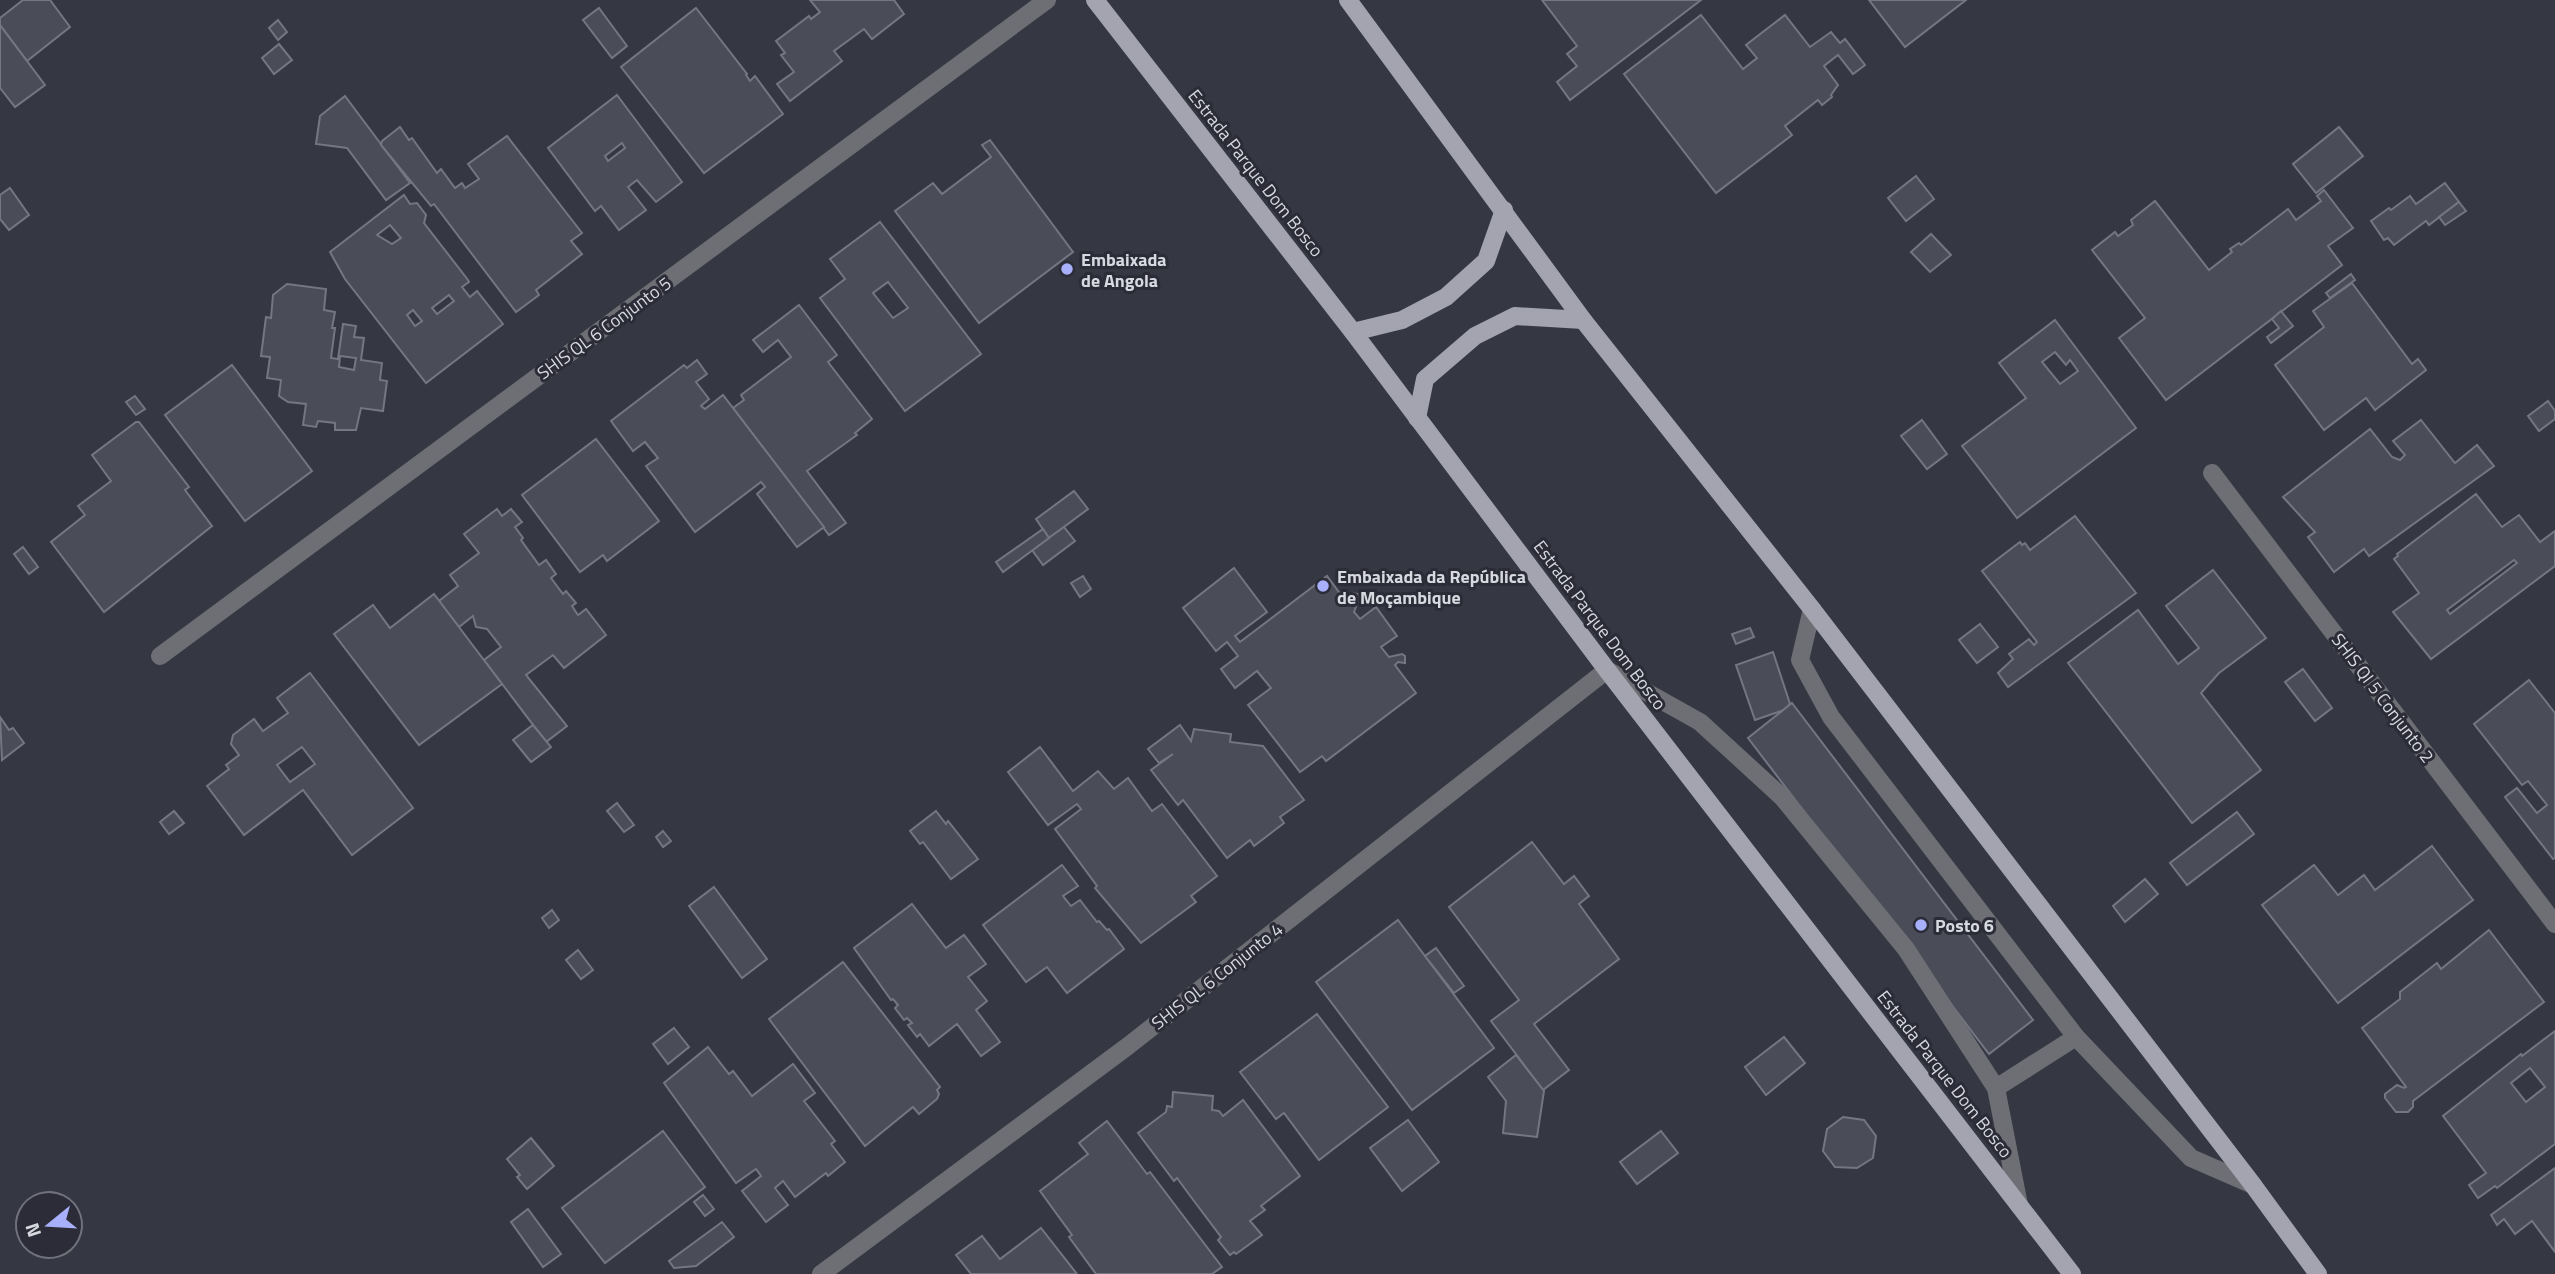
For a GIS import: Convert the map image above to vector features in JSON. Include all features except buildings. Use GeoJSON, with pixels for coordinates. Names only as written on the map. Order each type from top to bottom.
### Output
{"type":"FeatureCollection","features":[{"type":"Feature","properties":{"kind":"main road","name":"Estrada Parque Dom Bosco"},"geometry":{"type":"LineString","coordinates":[[1095,0],[1353,332],[1607,670],[2072,1274]]}},
{"type":"Feature","properties":{"kind":"main road"},"geometry":{"type":"LineString","coordinates":[[1348,0],[1583,320],[1812,609],[2253,1185],[2318,1274]]}},
{"type":"Feature","properties":{"kind":"main road"},"geometry":{"type":"LineString","coordinates":[[1353,332],[1402,320],[1446,297],[1486,261],[1504,210]]}},
{"type":"Feature","properties":{"kind":"main road"},"geometry":{"type":"LineString","coordinates":[[1417,418],[1425,379],[1475,335],[1515,316],[1583,320]]}},
{"type":"Feature","properties":{"kind":"street","name":"SHIS QL 6 Conjunto 5"},"geometry":{"type":"LineString","coordinates":[[160,656],[1047,0]]}},
{"type":"Feature","properties":{"kind":"street","name":"SHIS QI 5 Conjunto 2"},"geometry":{"type":"LineString","coordinates":[[2212,473],[2555,924]]}},
{"type":"Feature","properties":{"kind":"street"},"geometry":{"type":"LineString","coordinates":[[1812,609],[1800,660],[1831,716],[2076,1037],[2191,1158],[2253,1185]]}},
{"type":"Feature","properties":{"kind":"street"},"geometry":{"type":"LineString","coordinates":[[1607,670],[1700,722],[1782,797],[1906,949],[1996,1088],[2020,1205]]}},
{"type":"Feature","properties":{"kind":"street","name":"SHIS QL 6 Conjunto 4"},"geometry":{"type":"LineString","coordinates":[[821,1274],[1128,1046],[1607,670]]}},
{"type":"Feature","properties":{"kind":"street"},"geometry":{"type":"LineString","coordinates":[[1996,1088],[2076,1037]]}},
{"type":"Feature","properties":{"kind":"place","name":"Embaixada de Angola"},"geometry":{"type":"Point","coordinates":[1067,269]}},
{"type":"Feature","properties":{"kind":"place","name":"Embaixada da República de Moçambique"},"geometry":{"type":"Point","coordinates":[1323,586]}},
{"type":"Feature","properties":{"kind":"place","name":"Posto 6"},"geometry":{"type":"Point","coordinates":[1921,925]}}]}
